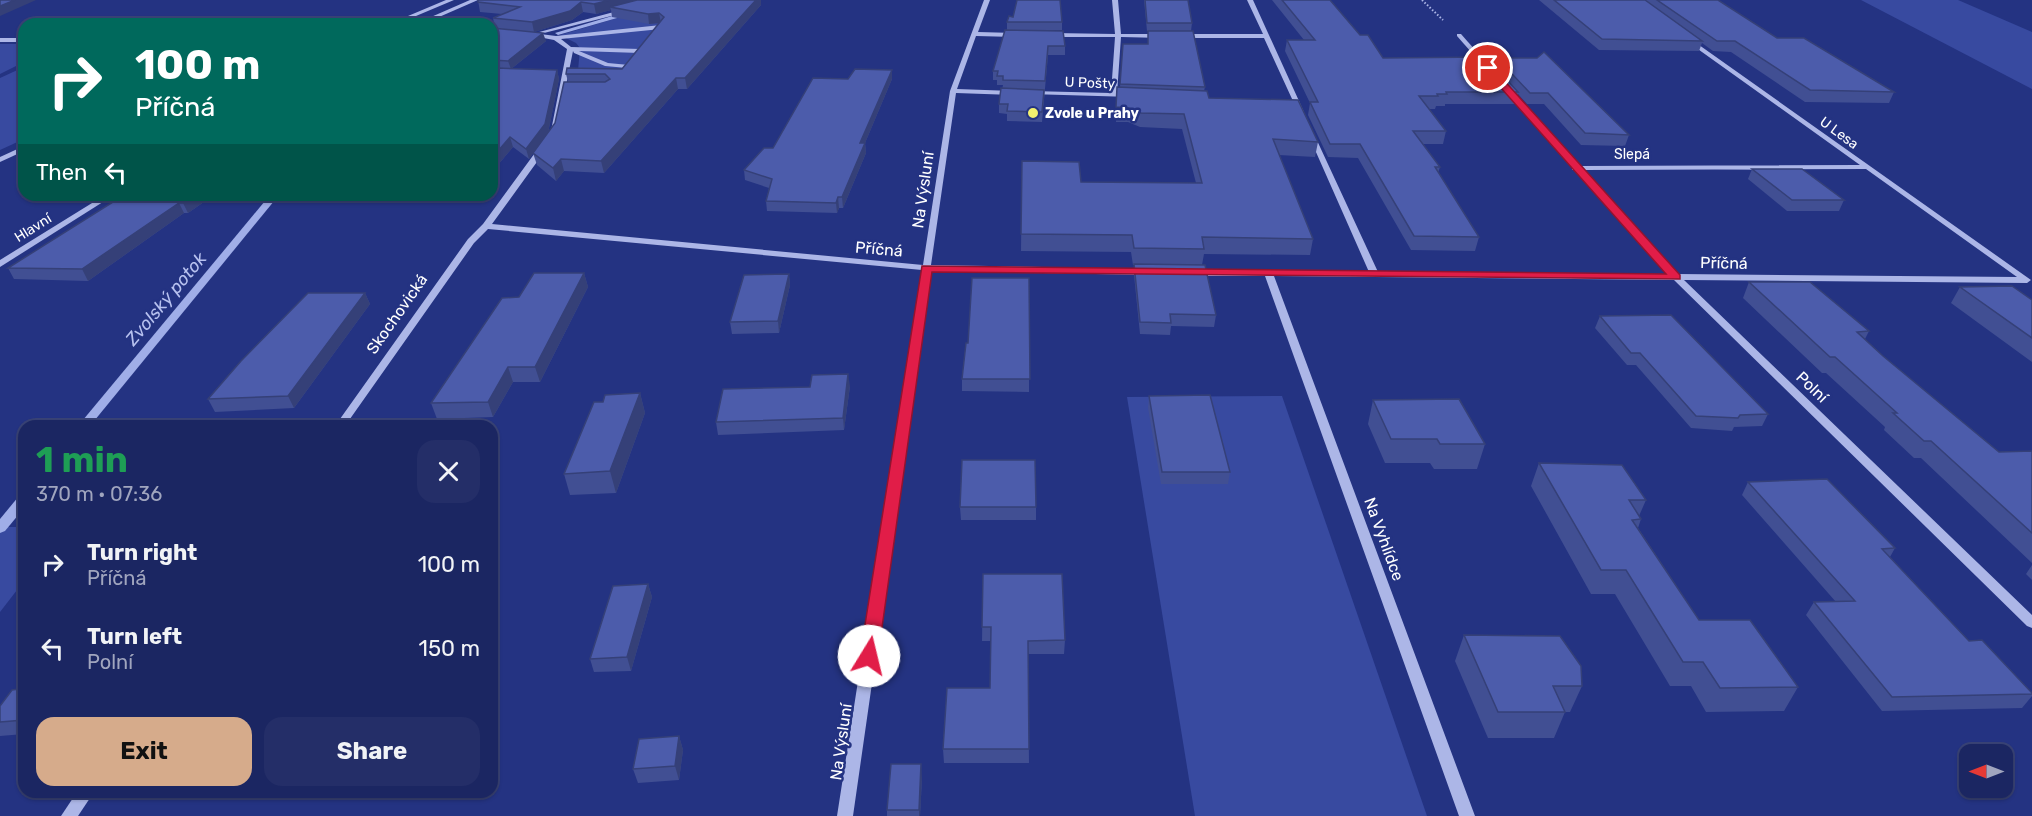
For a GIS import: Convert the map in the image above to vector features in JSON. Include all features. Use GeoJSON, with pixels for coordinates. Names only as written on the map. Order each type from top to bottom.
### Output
{"type":"FeatureCollection","features":[{"type":"Feature","properties":{"kind":"street"},"geometry":{"type":"LineString","coordinates":[[407,18],[451,0]]}},
{"type":"Feature","properties":{"kind":"street"},"geometry":{"type":"LineString","coordinates":[[432,18],[475,0]]}},
{"type":"Feature","properties":{"kind":"street","name":"Na Výsluní"},"geometry":{"type":"LineString","coordinates":[[845,816],[953,91],[987,0]]}},
{"type":"Feature","properties":{"kind":"street"},"geometry":{"type":"LineString","coordinates":[[1114,96],[1118,36],[1115,0]]}},
{"type":"Feature","properties":{"kind":"street"},"geometry":{"type":"LineString","coordinates":[[1250,0],[1376,275]]}},
{"type":"Feature","properties":{"kind":"street"},"geometry":{"type":"LineString","coordinates":[[532,35],[635,8]]}},
{"type":"Feature","properties":{"kind":"street"},"geometry":{"type":"LineString","coordinates":[[522,34],[556,39],[661,27]]}},
{"type":"Feature","properties":{"kind":"street"},"geometry":{"type":"LineString","coordinates":[[973,34],[1018,35]]}},
{"type":"Feature","properties":{"kind":"street"},"geometry":{"type":"LineString","coordinates":[[1040,35],[1268,36]]}},
{"type":"Feature","properties":{"kind":"street"},"geometry":{"type":"LineString","coordinates":[[1459,35],[1490,70]]}},
{"type":"Feature","properties":{"kind":"street","name":"U Lesa"},"geometry":{"type":"LineString","coordinates":[[1682,35],[2029,282]]}},
{"type":"Feature","properties":{"kind":"street"},"geometry":{"type":"LineString","coordinates":[[556,39],[570,49],[608,65],[627,66]]}},
{"type":"Feature","properties":{"kind":"street"},"geometry":{"type":"LineString","coordinates":[[0,40],[18,40]]}},
{"type":"Feature","properties":{"kind":"street"},"geometry":{"type":"LineString","coordinates":[[570,49],[640,51]]}},
{"type":"Feature","properties":{"kind":"street","name":"Skochovická"},"geometry":{"type":"LineString","coordinates":[[344,420],[471,241],[486,226],[553,134],[570,49]]}},
{"type":"Feature","properties":{"kind":"street"},"geometry":{"type":"LineString","coordinates":[[1506,88],[1575,168]]}},
{"type":"Feature","properties":{"kind":"street"},"geometry":{"type":"LineString","coordinates":[[562,89],[573,89]]}},
{"type":"Feature","properties":{"kind":"street","name":"U Pošty"},"geometry":{"type":"LineString","coordinates":[[953,91],[1137,97]]}},
{"type":"Feature","properties":{"kind":"street"},"geometry":{"type":"LineString","coordinates":[[1286,104],[1298,104]]}},
{"type":"Feature","properties":{"kind":"street"},"geometry":{"type":"LineString","coordinates":[[0,160],[18,151]]}},
{"type":"Feature","properties":{"kind":"street","name":"Slepá"},"geometry":{"type":"LineString","coordinates":[[1575,168],[1866,167]]}},
{"type":"Feature","properties":{"kind":"street","name":"Polní"},"geometry":{"type":"LineString","coordinates":[[1575,168],[1676,277],[2032,623]]}},
{"type":"Feature","properties":{"kind":"street","name":"Hlavní"},"geometry":{"type":"LineString","coordinates":[[0,264],[100,201]]}},
{"type":"Feature","properties":{"kind":"street","name":"Příčná"},"geometry":{"type":"LineString","coordinates":[[486,226],[926,268],[1162,272]]}},
{"type":"Feature","properties":{"kind":"street","name":"Příčná"},"geometry":{"type":"LineString","coordinates":[[1186,273],[2029,282]]}},
{"type":"Feature","properties":{"kind":"street","name":"Na Vyhlídce"},"geometry":{"type":"LineString","coordinates":[[1269,274],[1467,816]]}},
{"type":"Feature","properties":{"kind":"street"},"geometry":{"type":"LineString","coordinates":[[69,816],[82,798]]}},
{"type":"Feature","properties":{"kind":"path"},"geometry":{"type":"LineString","coordinates":[[1422,0],[1459,35]]}},
{"type":"Feature","properties":{"kind":"shaded area"},"geometry":{"type":"Polygon","coordinates":[[[678,0],[707,0],[573,128],[580,48],[576,43],[560,35],[678,0]]]}},
{"type":"Feature","properties":{"kind":"shaded area"},"geometry":{"type":"Polygon","coordinates":[[[1861,0],[1958,0],[2032,32],[2032,89],[1861,0]]]}},
{"type":"Feature","properties":{"kind":"shaded area"},"geometry":{"type":"Polygon","coordinates":[[[0,44],[18,44],[18,65],[0,74],[0,44]]]}},
{"type":"Feature","properties":{"kind":"shaded area"},"geometry":{"type":"Polygon","coordinates":[[[18,70],[18,142],[0,150],[0,78],[18,70]]]}},
{"type":"Feature","properties":{"kind":"shaded area"},"geometry":{"type":"Polygon","coordinates":[[[1282,396],[1427,816],[1195,816],[1127,397],[1282,396]]]}},
{"type":"Feature","properties":{"kind":"shaded area"},"geometry":{"type":"Polygon","coordinates":[[[0,527],[18,527],[18,589],[0,612],[0,527]]]}},
{"type":"Feature","properties":{"kind":"building"},"geometry":{"type":"Polygon","coordinates":[[[0,0],[15,0],[0,6],[0,0]]]}},
{"type":"Feature","properties":{"kind":"building"},"geometry":{"type":"Polygon","coordinates":[[[478,0],[610,0],[594,4],[581,2],[570,11],[532,22],[493,18],[520,7],[478,2],[478,0]]]}},
{"type":"Feature","properties":{"kind":"building"},"geometry":{"type":"Polygon","coordinates":[[[637,0],[756,0],[685,78],[676,78],[601,161],[561,159],[553,168],[533,153],[555,123],[564,82],[605,82],[610,79],[605,74],[566,74],[567,68],[622,69],[664,17],[659,13],[648,14],[610,7],[637,0]]]}},
{"type":"Feature","properties":{"kind":"building"},"geometry":{"type":"Polygon","coordinates":[[[1017,0],[1060,0],[1062,22],[1007,22],[1009,16],[1013,17],[1017,0]]]}},
{"type":"Feature","properties":{"kind":"building"},"geometry":{"type":"Polygon","coordinates":[[[1145,0],[1188,0],[1192,23],[1147,23],[1145,0]]]}},
{"type":"Feature","properties":{"kind":"building"},"geometry":{"type":"Polygon","coordinates":[[[1282,0],[1330,0],[1360,35],[1368,35],[1383,58],[1486,57],[1518,92],[1446,92],[1447,94],[1437,94],[1438,96],[1419,96],[1446,131],[1413,131],[1440,167],[1435,167],[1479,237],[1414,236],[1360,144],[1330,144],[1310,102],[1318,102],[1287,40],[1315,40],[1282,0]]]}},
{"type":"Feature","properties":{"kind":"building"},"geometry":{"type":"Polygon","coordinates":[[[1554,0],[1645,0],[1702,41],[1602,39],[1554,0]]]}},
{"type":"Feature","properties":{"kind":"building"},"geometry":{"type":"Polygon","coordinates":[[[1657,0],[1718,0],[1777,38],[1804,38],[1894,92],[1810,90],[1735,41],[1717,41],[1657,0]]]}},
{"type":"Feature","properties":{"kind":"building"},"geometry":{"type":"Polygon","coordinates":[[[498,29],[543,33],[508,61],[498,60],[498,29]]]}},
{"type":"Feature","properties":{"kind":"building"},"geometry":{"type":"Polygon","coordinates":[[[1005,30],[1063,31],[1065,46],[1048,46],[1045,81],[1003,80],[1003,76],[997,76],[998,71],[993,71],[1005,30]]]}},
{"type":"Feature","properties":{"kind":"building"},"geometry":{"type":"Polygon","coordinates":[[[1148,31],[1193,31],[1205,87],[1120,84],[1123,44],[1148,44],[1148,31]]]}},
{"type":"Feature","properties":{"kind":"building"},"geometry":{"type":"Polygon","coordinates":[[[1544,52],[1629,135],[1585,133],[1548,93],[1530,93],[1497,58],[1537,58],[1544,52]]]}},
{"type":"Feature","properties":{"kind":"building"},"geometry":{"type":"Polygon","coordinates":[[[498,68],[557,70],[545,124],[526,149],[510,137],[498,151],[498,68]]]}},
{"type":"Feature","properties":{"kind":"building"},"geometry":{"type":"Polygon","coordinates":[[[855,69],[892,70],[860,143],[865,143],[842,197],[838,197],[836,203],[766,201],[772,179],[744,170],[764,148],[773,148],[813,78],[848,79],[855,69]]]}},
{"type":"Feature","properties":{"kind":"building"},"geometry":{"type":"Polygon","coordinates":[[[1117,87],[1207,91],[1209,98],[1298,100],[1318,142],[1273,139],[1313,239],[1202,237],[1204,249],[1134,248],[1132,235],[1021,234],[1022,161],[1079,162],[1081,182],[1202,183],[1184,114],[1141,113],[1129,108],[1116,107],[1117,87]]]}},
{"type":"Feature","properties":{"kind":"building"},"geometry":{"type":"Polygon","coordinates":[[[1001,88],[1044,90],[1042,112],[1007,111],[1008,104],[999,104],[1001,88]]]}},
{"type":"Feature","properties":{"kind":"building"},"geometry":{"type":"Polygon","coordinates":[[[1752,169],[1802,169],[1844,200],[1792,200],[1752,169]]]}},
{"type":"Feature","properties":{"kind":"building"},"geometry":{"type":"Polygon","coordinates":[[[114,201],[186,201],[179,203],[82,269],[8,268],[114,201]]]}},
{"type":"Feature","properties":{"kind":"building"},"geometry":{"type":"Polygon","coordinates":[[[1134,264],[1205,265],[1216,315],[1170,314],[1171,323],[1140,322],[1134,264]]]}},
{"type":"Feature","properties":{"kind":"building"},"geometry":{"type":"Polygon","coordinates":[[[534,273],[584,273],[535,367],[508,367],[488,402],[431,403],[502,298],[519,297],[534,273]]]}},
{"type":"Feature","properties":{"kind":"building"},"geometry":{"type":"Polygon","coordinates":[[[789,274],[778,321],[730,322],[744,275],[789,274]]]}},
{"type":"Feature","properties":{"kind":"building"},"geometry":{"type":"Polygon","coordinates":[[[972,278],[1029,278],[1030,379],[962,379],[966,343],[968,343],[972,278]]]}},
{"type":"Feature","properties":{"kind":"building"},"geometry":{"type":"Polygon","coordinates":[[[1749,282],[1810,282],[1869,331],[1857,332],[1883,356],[1999,452],[2032,451],[2032,533],[1931,441],[1924,441],[1893,413],[1897,413],[1835,357],[1830,357],[1749,282]]]}},
{"type":"Feature","properties":{"kind":"building"},"geometry":{"type":"Polygon","coordinates":[[[2012,286],[2032,300],[2032,338],[1960,287],[2012,286]]]}},
{"type":"Feature","properties":{"kind":"building"},"geometry":{"type":"Polygon","coordinates":[[[308,293],[365,293],[288,396],[208,399],[241,361],[308,293]]]}},
{"type":"Feature","properties":{"kind":"building"},"geometry":{"type":"Polygon","coordinates":[[[1671,315],[1768,414],[1740,415],[1738,418],[1696,416],[1640,353],[1631,353],[1600,316],[1671,315]]]}},
{"type":"Feature","properties":{"kind":"building"},"geometry":{"type":"Polygon","coordinates":[[[848,374],[843,418],[716,422],[723,389],[810,387],[812,375],[848,374]]]}},
{"type":"Feature","properties":{"kind":"building"},"geometry":{"type":"Polygon","coordinates":[[[640,393],[610,471],[564,474],[594,402],[603,402],[605,395],[640,393]]]}},
{"type":"Feature","properties":{"kind":"building"},"geometry":{"type":"Polygon","coordinates":[[[1210,395],[1230,472],[1162,472],[1149,396],[1210,395]]]}},
{"type":"Feature","properties":{"kind":"building"},"geometry":{"type":"Polygon","coordinates":[[[1459,399],[1485,444],[1440,444],[1437,439],[1391,439],[1373,400],[1459,399]]]}},
{"type":"Feature","properties":{"kind":"building"},"geometry":{"type":"Polygon","coordinates":[[[962,460],[1035,460],[1036,507],[960,507],[962,460]]]}},
{"type":"Feature","properties":{"kind":"building"},"geometry":{"type":"Polygon","coordinates":[[[1539,463],[1622,465],[1646,500],[1629,500],[1641,519],[1632,520],[1699,620],[1750,620],[1798,687],[1720,688],[1703,662],[1683,662],[1626,570],[1601,570],[1539,463]]]}},
{"type":"Feature","properties":{"kind":"building"},"geometry":{"type":"Polygon","coordinates":[[[1827,479],[1895,548],[1882,549],[1969,641],[1982,640],[2032,694],[1892,697],[1814,602],[1855,601],[1748,482],[1827,479]]]}},
{"type":"Feature","properties":{"kind":"building"},"geometry":{"type":"Polygon","coordinates":[[[983,574],[1062,574],[1065,640],[1028,641],[1029,749],[943,749],[947,688],[990,688],[991,627],[982,627],[983,574]]]}},
{"type":"Feature","properties":{"kind":"building"},"geometry":{"type":"Polygon","coordinates":[[[648,584],[627,657],[590,659],[613,586],[648,584]]]}},
{"type":"Feature","properties":{"kind":"building"},"geometry":{"type":"Polygon","coordinates":[[[1464,635],[1560,636],[1581,666],[1582,686],[1553,686],[1565,712],[1498,712],[1464,635]]]}},
{"type":"Feature","properties":{"kind":"building"},"geometry":{"type":"Polygon","coordinates":[[[18,689],[18,720],[0,722],[0,706],[12,690],[18,689]]]}},
{"type":"Feature","properties":{"kind":"building"},"geometry":{"type":"Polygon","coordinates":[[[679,736],[675,766],[633,769],[639,739],[679,736]]]}},
{"type":"Feature","properties":{"kind":"building"},"geometry":{"type":"Polygon","coordinates":[[[891,764],[921,764],[919,810],[887,810],[891,764]]]}},
{"type":"Feature","properties":{"kind":"waterway","name":"Zvolský potok"},"geometry":{"type":"LineString","coordinates":[[558,33],[629,13]]}},
{"type":"Feature","properties":{"kind":"waterway","name":"Zvolský potok"},"geometry":{"type":"LineString","coordinates":[[89,420],[270,201]]}},
{"type":"Feature","properties":{"kind":"waterway","name":"Zvolský potok"},"geometry":{"type":"LineString","coordinates":[[0,528],[18,506]]}},
{"type":"Feature","properties":{"kind":"place","name":"Zvole u Prahy"},"geometry":{"type":"Point","coordinates":[1033,113]}},
{"type":"Feature","properties":{"kind":"route"},"geometry":{"type":"LineString","coordinates":[[869,656],[926,268],[1676,277],[1575,168],[1488,68]]}}]}
